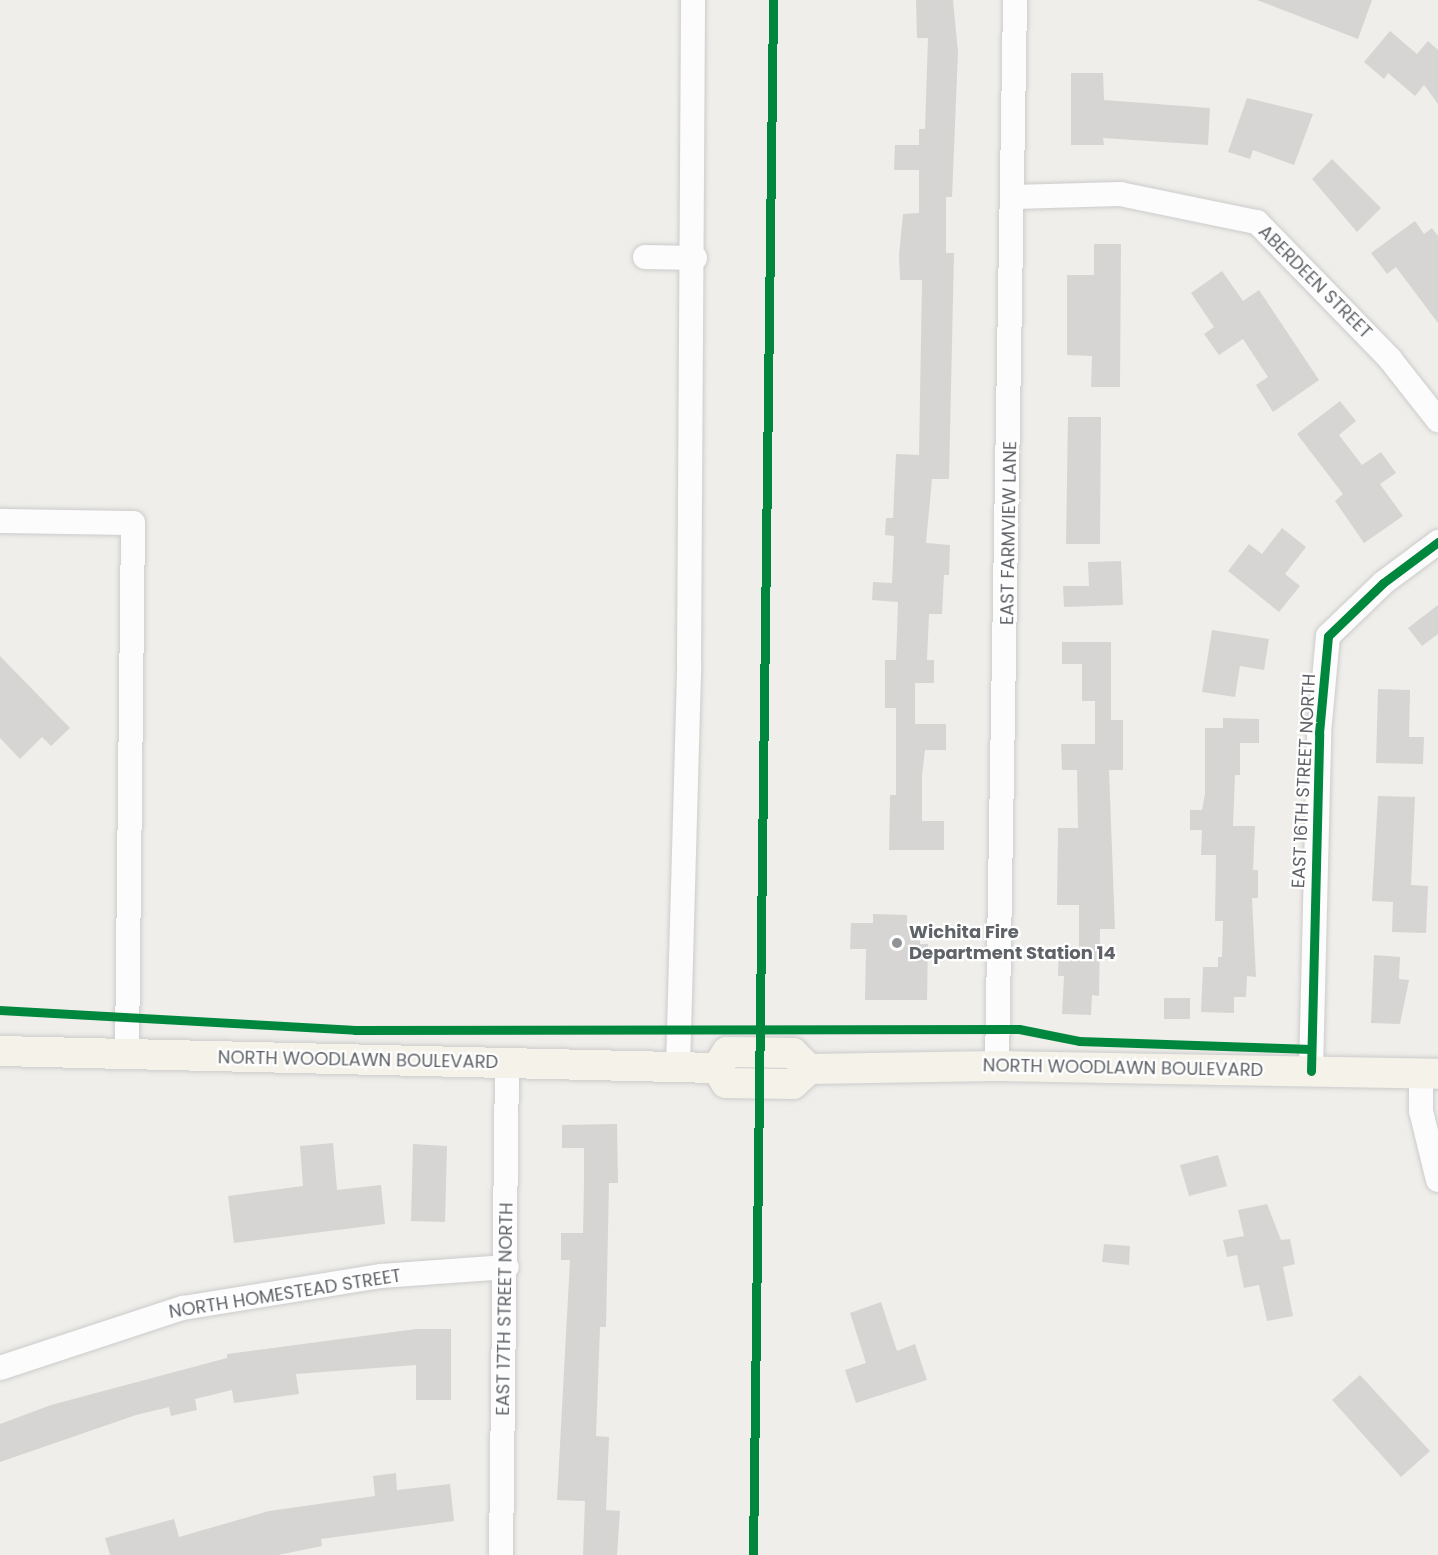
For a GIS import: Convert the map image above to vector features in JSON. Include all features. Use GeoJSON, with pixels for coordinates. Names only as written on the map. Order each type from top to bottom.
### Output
{"type":"FeatureCollection","features":[{"type":"Feature","properties":{"kind":"main road","name":"NORTH WOODLAWN BOULEVARD"},"geometry":{"type":"LineString","coordinates":[[0,1051],[717,1068],[726,1083],[793,1084],[809,1069],[997,1066],[1429,1073]]}},
{"type":"Feature","properties":{"kind":"street"},"geometry":{"type":"LineString","coordinates":[[678,1067],[695,258],[693,0]]}},
{"type":"Feature","properties":{"kind":"street","name":"EAST FARMVIEW LANE"},"geometry":{"type":"LineString","coordinates":[[997,1066],[1015,0]]}},
{"type":"Feature","properties":{"kind":"street","name":"ABERDEEN STREET"},"geometry":{"type":"LineString","coordinates":[[1013,197],[1120,194],[1257,222],[1390,359],[1438,420]]}},
{"type":"Feature","properties":{"kind":"street"},"geometry":{"type":"LineString","coordinates":[[645,256],[695,258]]}},
{"type":"Feature","properties":{"kind":"street"},"geometry":{"type":"LineString","coordinates":[[0,521],[132,523],[127,1054]]}},
{"type":"Feature","properties":{"kind":"street","name":"EAST 16TH STREET NORTH"},"geometry":{"type":"LineString","coordinates":[[1311,1071],[1319,733],[1328,636],[1383,583],[1438,542]]}},
{"type":"Feature","properties":{"kind":"street","name":"EAST 17TH STREET NORTH"},"geometry":{"type":"LineString","coordinates":[[501,1555],[507,1267],[507,1063]]}},
{"type":"Feature","properties":{"kind":"street"},"geometry":{"type":"LineString","coordinates":[[1429,1073],[1421,1111],[1438,1180]]}},
{"type":"Feature","properties":{"kind":"street","name":"NORTH HOMESTEAD STREET"},"geometry":{"type":"LineString","coordinates":[[0,1368],[183,1308],[381,1276],[507,1267]]}},
{"type":"Feature","properties":{"kind":"building"},"geometry":{"type":"Polygon","coordinates":[[[916,0],[953,0],[958,52],[952,197],[946,197],[946,253],[954,253],[949,479],[932,479],[926,543],[950,545],[949,575],[944,575],[942,614],[929,614],[927,660],[934,660],[934,683],[915,683],[915,724],[946,724],[946,750],[925,750],[922,775],[922,821],[944,821],[944,850],[889,850],[890,795],[896,795],[896,708],[885,708],[885,660],[896,660],[898,602],[872,600],[873,582],[892,583],[894,536],[885,535],[886,518],[893,518],[896,454],[919,455],[922,280],[900,280],[899,255],[903,214],[919,213],[919,170],[894,170],[895,145],[919,145],[919,129],[925,129],[928,38],[917,38],[916,0]]]}},
{"type":"Feature","properties":{"kind":"building"},"geometry":{"type":"Polygon","coordinates":[[[1257,0],[1372,0],[1358,39],[1257,0]]]}},
{"type":"Feature","properties":{"kind":"building"},"geometry":{"type":"Polygon","coordinates":[[[1390,31],[1417,54],[1428,41],[1438,50],[1438,104],[1424,85],[1415,96],[1388,73],[1384,79],[1364,62],[1390,31]]]}},
{"type":"Feature","properties":{"kind":"building"},"geometry":{"type":"Polygon","coordinates":[[[1071,73],[1103,73],[1104,100],[1210,108],[1208,145],[1103,138],[1104,145],[1071,145],[1071,73]]]}},
{"type":"Feature","properties":{"kind":"building"},"geometry":{"type":"Polygon","coordinates":[[[1247,98],[1313,114],[1294,165],[1253,150],[1250,159],[1228,152],[1247,98]]]}},
{"type":"Feature","properties":{"kind":"building"},"geometry":{"type":"Polygon","coordinates":[[[1332,159],[1381,208],[1357,232],[1312,179],[1332,159]]]}},
{"type":"Feature","properties":{"kind":"building"},"geometry":{"type":"Polygon","coordinates":[[[1415,221],[1424,234],[1432,228],[1438,236],[1438,323],[1396,267],[1387,274],[1371,253],[1415,221]]]}},
{"type":"Feature","properties":{"kind":"building"},"geometry":{"type":"Polygon","coordinates":[[[1094,244],[1121,244],[1120,387],[1091,387],[1092,356],[1067,355],[1067,275],[1094,275],[1094,244]]]}},
{"type":"Feature","properties":{"kind":"building"},"geometry":{"type":"Polygon","coordinates":[[[1222,271],[1243,301],[1259,290],[1319,380],[1273,412],[1256,385],[1268,377],[1243,339],[1219,355],[1204,334],[1214,327],[1191,293],[1222,271]]]}},
{"type":"Feature","properties":{"kind":"building"},"geometry":{"type":"Polygon","coordinates":[[[1340,401],[1356,421],[1339,435],[1362,465],[1381,452],[1396,473],[1380,484],[1403,516],[1364,543],[1335,501],[1343,494],[1297,434],[1340,401]]]}},
{"type":"Feature","properties":{"kind":"building"},"geometry":{"type":"Polygon","coordinates":[[[1068,417],[1101,417],[1100,544],[1066,544],[1068,417]]]}},
{"type":"Feature","properties":{"kind":"building"},"geometry":{"type":"Polygon","coordinates":[[[1282,528],[1306,547],[1285,574],[1300,586],[1279,612],[1228,571],[1249,544],[1262,554],[1282,528]]]}},
{"type":"Feature","properties":{"kind":"building"},"geometry":{"type":"Polygon","coordinates":[[[1121,561],[1123,605],[1064,607],[1063,586],[1089,586],[1088,562],[1121,561]]]}},
{"type":"Feature","properties":{"kind":"building"},"geometry":{"type":"Polygon","coordinates":[[[1438,605],[1438,634],[1422,646],[1408,628],[1438,605]]]}},
{"type":"Feature","properties":{"kind":"building"},"geometry":{"type":"Polygon","coordinates":[[[1212,630],[1269,639],[1264,670],[1240,666],[1235,697],[1202,692],[1212,630]]]}},
{"type":"Feature","properties":{"kind":"building"},"geometry":{"type":"Polygon","coordinates":[[[1062,642],[1111,642],[1111,720],[1123,720],[1123,770],[1109,770],[1115,929],[1100,929],[1099,996],[1092,995],[1091,1015],[1062,1014],[1064,976],[1058,976],[1059,947],[1079,948],[1079,905],[1057,905],[1058,828],[1078,828],[1077,770],[1062,770],[1061,744],[1095,744],[1095,701],[1082,701],[1082,664],[1062,664],[1062,642]]]}},
{"type":"Feature","properties":{"kind":"building"},"geometry":{"type":"Polygon","coordinates":[[[0,656],[70,728],[51,746],[42,737],[20,759],[0,738],[0,656]]]}},
{"type":"Feature","properties":{"kind":"building"},"geometry":{"type":"Polygon","coordinates":[[[1378,689],[1410,690],[1409,737],[1424,737],[1423,764],[1376,763],[1378,689]]]}},
{"type":"Feature","properties":{"kind":"building"},"geometry":{"type":"Polygon","coordinates":[[[1223,718],[1259,719],[1259,743],[1240,743],[1240,775],[1235,775],[1233,826],[1255,826],[1253,870],[1258,870],[1258,898],[1252,898],[1256,977],[1247,976],[1246,997],[1234,997],[1234,1013],[1201,1012],[1203,967],[1218,967],[1218,957],[1222,957],[1223,921],[1215,921],[1216,855],[1201,855],[1202,830],[1190,830],[1190,810],[1202,810],[1205,794],[1205,728],[1223,728],[1223,718]]]}},
{"type":"Feature","properties":{"kind":"building"},"geometry":{"type":"Polygon","coordinates":[[[1378,796],[1415,797],[1411,885],[1428,886],[1426,933],[1392,932],[1393,902],[1372,901],[1378,796]]]}},
{"type":"Feature","properties":{"kind":"building"},"geometry":{"type":"Polygon","coordinates":[[[873,914],[907,915],[907,924],[920,924],[920,944],[928,944],[927,1000],[865,1000],[866,949],[850,949],[851,923],[873,923],[873,914]]]}},
{"type":"Feature","properties":{"kind":"building"},"geometry":{"type":"Polygon","coordinates":[[[1374,955],[1400,957],[1399,979],[1409,980],[1400,1024],[1371,1023],[1374,955]]]}},
{"type":"Feature","properties":{"kind":"building"},"geometry":{"type":"Polygon","coordinates":[[[1164,998],[1190,998],[1190,1019],[1164,1019],[1164,998]]]}},
{"type":"Feature","properties":{"kind":"building"},"geometry":{"type":"Polygon","coordinates":[[[617,1124],[618,1183],[609,1183],[606,1327],[600,1327],[596,1436],[609,1437],[606,1510],[620,1511],[617,1555],[583,1555],[585,1501],[557,1500],[570,1260],[561,1260],[561,1233],[583,1233],[584,1184],[584,1148],[562,1148],[562,1125],[617,1124]]]}},
{"type":"Feature","properties":{"kind":"building"},"geometry":{"type":"Polygon","coordinates":[[[333,1143],[337,1190],[381,1185],[385,1224],[234,1243],[228,1196],[303,1186],[300,1146],[333,1143]]]}},
{"type":"Feature","properties":{"kind":"building"},"geometry":{"type":"Polygon","coordinates":[[[413,1144],[447,1146],[445,1222],[411,1221],[413,1144]]]}},
{"type":"Feature","properties":{"kind":"building"},"geometry":{"type":"Polygon","coordinates":[[[1218,1155],[1227,1186],[1189,1196],[1180,1165],[1218,1155]]]}},
{"type":"Feature","properties":{"kind":"building"},"geometry":{"type":"Polygon","coordinates":[[[1267,1204],[1281,1240],[1290,1239],[1295,1264],[1283,1267],[1293,1316],[1267,1321],[1259,1285],[1244,1288],[1237,1255],[1227,1257],[1223,1240],[1244,1236],[1238,1210],[1267,1204]]]}},
{"type":"Feature","properties":{"kind":"building"},"geometry":{"type":"Polygon","coordinates":[[[1104,1244],[1130,1246],[1129,1265],[1102,1262],[1104,1244]]]}},
{"type":"Feature","properties":{"kind":"building"},"geometry":{"type":"Polygon","coordinates":[[[881,1302],[897,1351],[915,1344],[927,1380],[856,1403],[845,1370],[866,1363],[850,1313],[881,1302]]]}},
{"type":"Feature","properties":{"kind":"building"},"geometry":{"type":"Polygon","coordinates":[[[416,1329],[451,1329],[451,1400],[416,1400],[416,1365],[296,1374],[299,1394],[234,1403],[232,1390],[195,1399],[197,1410],[171,1416],[169,1407],[136,1415],[0,1462],[0,1424],[51,1405],[227,1358],[227,1354],[416,1329]]]}},
{"type":"Feature","properties":{"kind":"building"},"geometry":{"type":"Polygon","coordinates":[[[1360,1375],[1430,1451],[1401,1477],[1332,1400],[1360,1375]]]}},
{"type":"Feature","properties":{"kind":"building"},"geometry":{"type":"Polygon","coordinates":[[[396,1473],[397,1490],[450,1484],[454,1521],[321,1539],[322,1546],[278,1555],[110,1555],[105,1538],[174,1519],[179,1537],[269,1511],[375,1496],[373,1476],[396,1473]]]}},
{"type":"Feature","properties":{"kind":"cycle path"},"geometry":{"type":"LineString","coordinates":[[753,1555],[773,0]]}},
{"type":"Feature","properties":{"kind":"cycle path"},"geometry":{"type":"LineString","coordinates":[[1311,1071],[1319,733],[1328,636],[1383,583],[1438,542]]}},
{"type":"Feature","properties":{"kind":"cycle path"},"geometry":{"type":"LineString","coordinates":[[0,1010],[355,1030],[1019,1029],[1079,1041],[1311,1049]]}},
{"type":"Feature","properties":{"kind":"place","name":"Wichita Fire Department Station 14"},"geometry":{"type":"Point","coordinates":[897,943]}}]}
